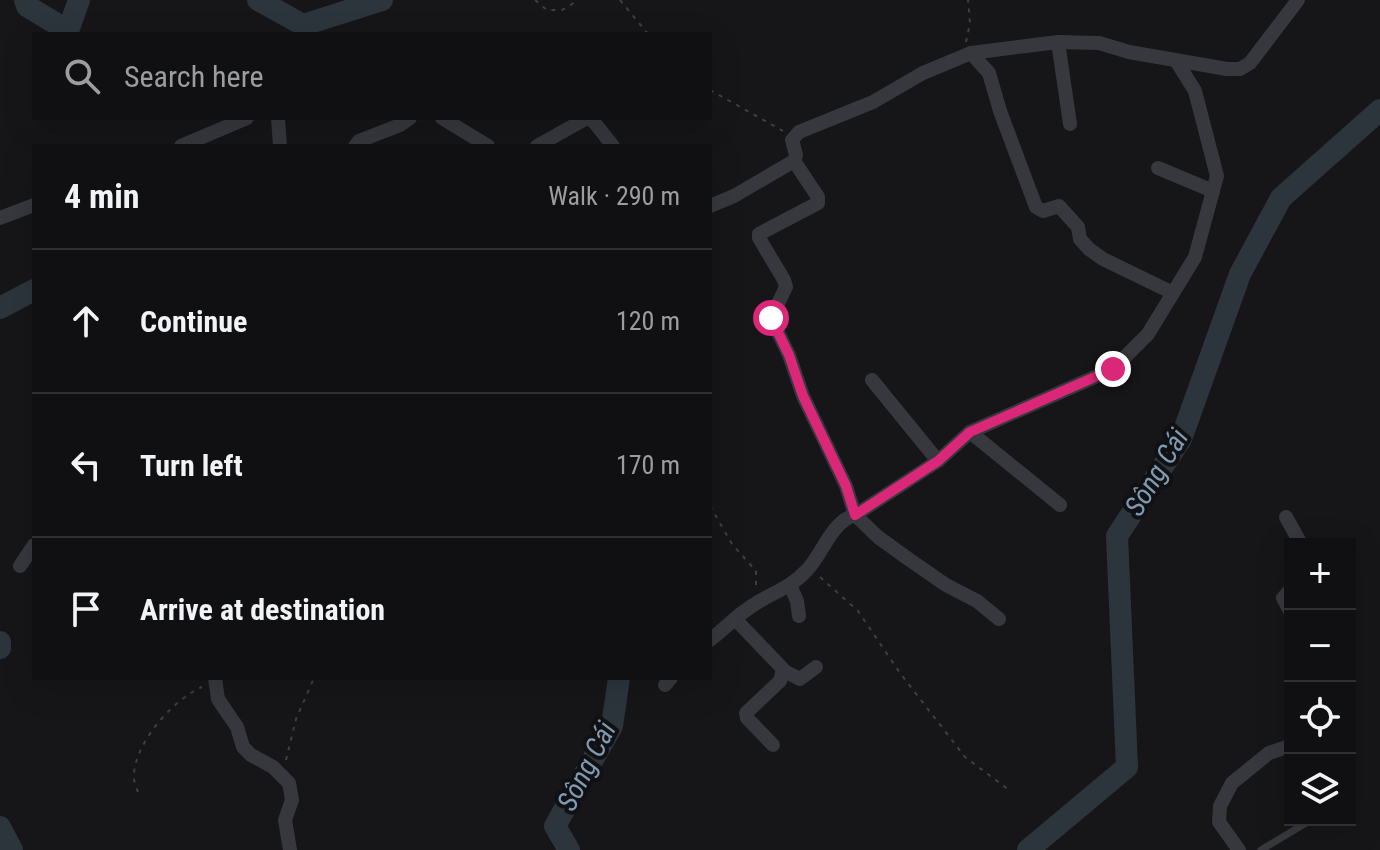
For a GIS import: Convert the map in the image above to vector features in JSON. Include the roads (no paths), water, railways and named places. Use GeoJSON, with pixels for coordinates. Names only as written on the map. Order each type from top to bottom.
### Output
{"type":"FeatureCollection","features":[{"type":"Feature","properties":{"kind":"street"},"geometry":{"type":"LineString","coordinates":[[712,205],[794,161],[796,155],[792,140],[799,132],[873,102],[967,54],[1058,42],[1099,43],[1177,62],[1240,69],[1250,63],[1298,0]]}},
{"type":"Feature","properties":{"kind":"street"},"geometry":{"type":"LineString","coordinates":[[1058,42],[1070,124]]}},
{"type":"Feature","properties":{"kind":"street"},"geometry":{"type":"LineString","coordinates":[[967,54],[989,73],[1036,207],[1043,211],[1059,206],[1078,227],[1080,239],[1089,249],[1173,293]]}},
{"type":"Feature","properties":{"kind":"street"},"geometry":{"type":"LineString","coordinates":[[712,638],[810,568],[837,524],[938,461],[970,432],[1113,369],[1148,334],[1195,257],[1217,176],[1195,91],[1177,62]]}},
{"type":"Feature","properties":{"kind":"street"},"geometry":{"type":"LineString","coordinates":[[278,120],[280,144]]}},
{"type":"Feature","properties":{"kind":"street"},"geometry":{"type":"LineString","coordinates":[[357,144],[407,120]]}},
{"type":"Feature","properties":{"kind":"street"},"geometry":{"type":"LineString","coordinates":[[445,120],[485,144]]}},
{"type":"Feature","properties":{"kind":"street"},"geometry":{"type":"LineString","coordinates":[[541,144],[583,120]]}},
{"type":"Feature","properties":{"kind":"street"},"geometry":{"type":"LineString","coordinates":[[590,120],[611,144]]}},
{"type":"Feature","properties":{"kind":"street"},"geometry":{"type":"LineString","coordinates":[[185,144],[230,121]]}},
{"type":"Feature","properties":{"kind":"street"},"geometry":{"type":"LineString","coordinates":[[794,161],[818,197],[818,203],[759,234],[786,287],[771,318],[789,355],[803,396],[846,486],[855,515],[907,558],[946,585],[977,601],[999,619]]}},
{"type":"Feature","properties":{"kind":"street"},"geometry":{"type":"LineString","coordinates":[[1158,168],[1213,191]]}},
{"type":"Feature","properties":{"kind":"street"},"geometry":{"type":"LineString","coordinates":[[0,218],[32,206]]}},
{"type":"Feature","properties":{"kind":"street"},"geometry":{"type":"LineString","coordinates":[[872,380],[938,461]]}},
{"type":"Feature","properties":{"kind":"street"},"geometry":{"type":"LineString","coordinates":[[970,432],[1060,505]]}},
{"type":"Feature","properties":{"kind":"street"},"geometry":{"type":"LineString","coordinates":[[1286,517],[1298,538]]}},
{"type":"Feature","properties":{"kind":"street"},"geometry":{"type":"LineString","coordinates":[[20,566],[32,548]]}},
{"type":"Feature","properties":{"kind":"street"},"geometry":{"type":"LineString","coordinates":[[790,585],[799,616]]}},
{"type":"Feature","properties":{"kind":"street"},"geometry":{"type":"LineString","coordinates":[[735,619],[784,671],[800,679],[816,667]]}},
{"type":"Feature","properties":{"kind":"street"},"geometry":{"type":"LineString","coordinates":[[773,745],[747,718],[746,713],[780,681],[784,671]]}},
{"type":"Feature","properties":{"kind":"street"},"geometry":{"type":"LineString","coordinates":[[215,681],[218,699],[237,727],[243,747],[273,767],[292,790],[285,820],[290,850]]}},
{"type":"Feature","properties":{"kind":"street"},"geometry":{"type":"LineString","coordinates":[[1239,850],[1219,822],[1224,797],[1232,783],[1269,753],[1284,748]]}},
{"type":"Feature","properties":{"kind":"lane"},"geometry":{"type":"LineString","coordinates":[[1261,850],[1301,826]]}},
{"type":"Feature","properties":{"kind":"waterway"},"geometry":{"type":"LineString","coordinates":[[25,0],[27,6],[68,31],[79,0]]}},
{"type":"Feature","properties":{"kind":"waterway"},"geometry":{"type":"LineString","coordinates":[[258,0],[303,25],[382,0]]}},
{"type":"Feature","properties":{"kind":"waterway","name":"Sông Cái"},"geometry":{"type":"LineString","coordinates":[[1028,850],[1127,767],[1117,536],[1181,439],[1240,274],[1281,198],[1380,110]]}},
{"type":"Feature","properties":{"kind":"waterway","name":"Sông Cái"},"geometry":{"type":"LineString","coordinates":[[0,308],[32,291]]}},
{"type":"Feature","properties":{"kind":"waterway","name":"Sông Cái"},"geometry":{"type":"LineString","coordinates":[[0,642],[0,648]]}},
{"type":"Feature","properties":{"kind":"waterway","name":"Sông Cái"},"geometry":{"type":"LineString","coordinates":[[569,850],[555,826],[612,726],[619,680]]}},
{"type":"Feature","properties":{"kind":"waterway","name":"Sông Cái"},"geometry":{"type":"LineString","coordinates":[[0,827],[12,850]]}}]}
